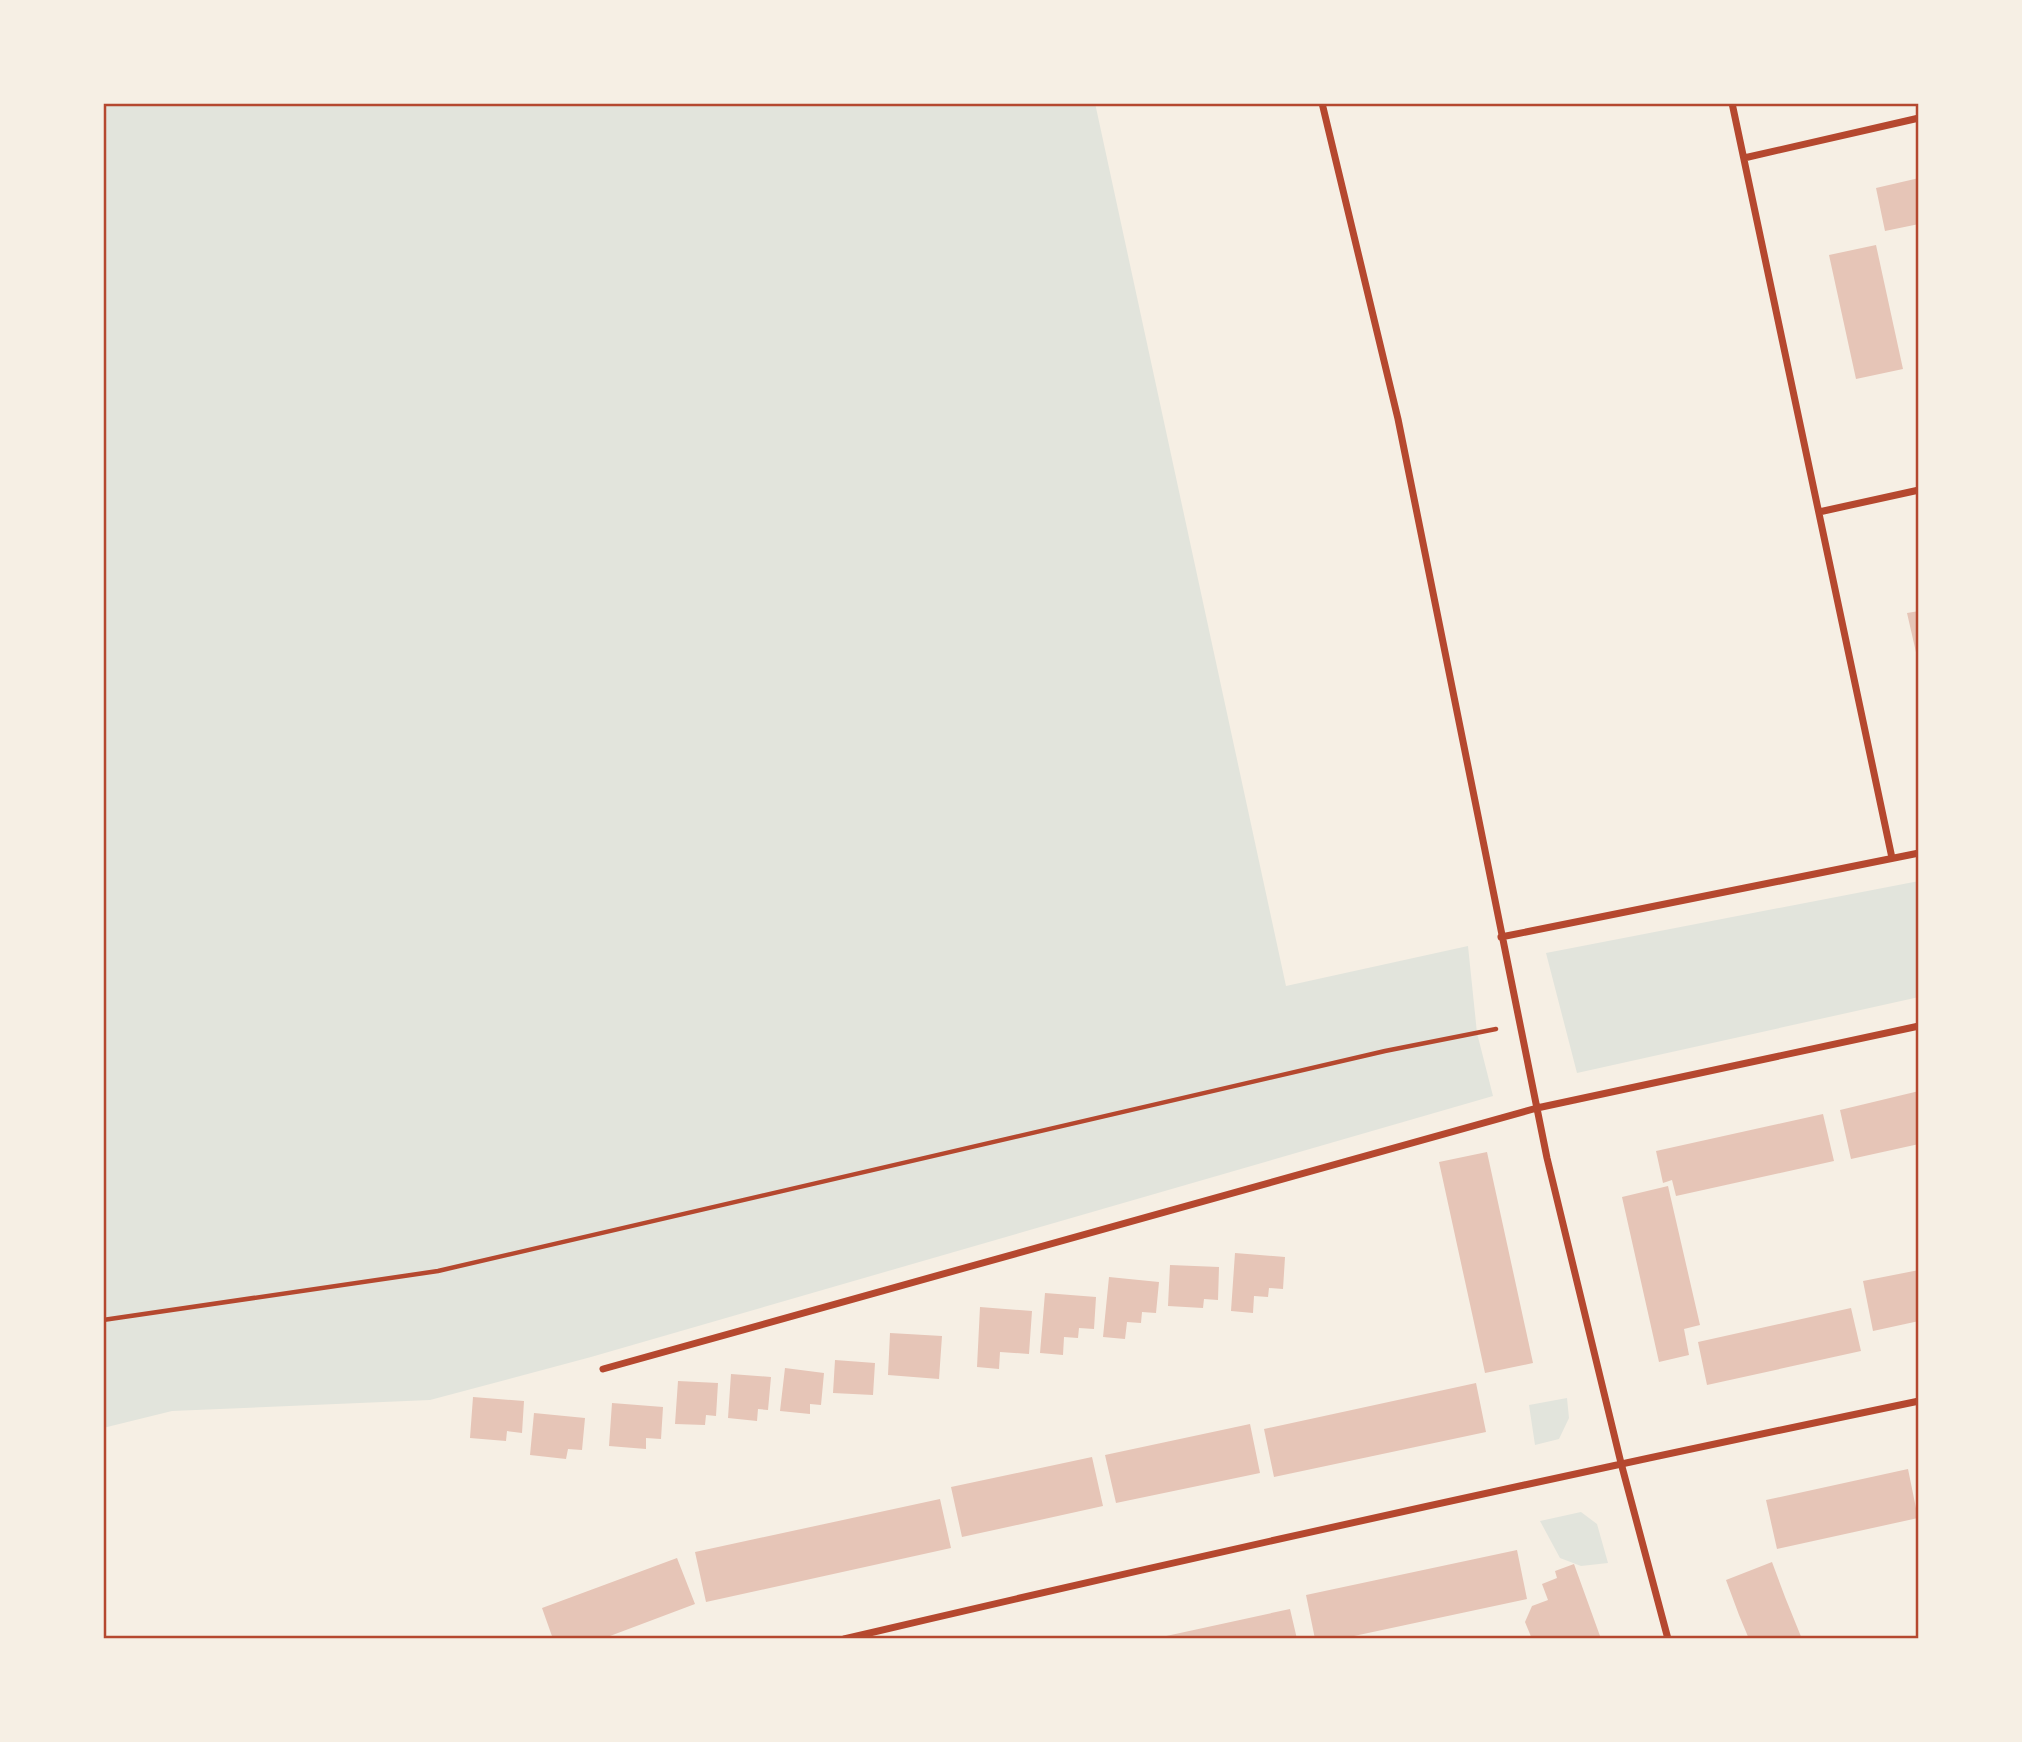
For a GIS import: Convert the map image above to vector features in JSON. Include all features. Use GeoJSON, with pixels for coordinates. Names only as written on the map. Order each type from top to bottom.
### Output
{"type":"FeatureCollection","features":[{"type":"Feature","properties":{"kind":"street"},"geometry":{"type":"LineString","coordinates":[[1322,103],[1398,419],[1547,1158],[1621,1463],[1668,1639]]}},
{"type":"Feature","properties":{"kind":"street"},"geometry":{"type":"LineString","coordinates":[[1732,103],[1892,858]]}},
{"type":"Feature","properties":{"kind":"street"},"geometry":{"type":"LineString","coordinates":[[1744,158],[1919,118]]}},
{"type":"Feature","properties":{"kind":"street"},"geometry":{"type":"LineString","coordinates":[[1819,512],[1919,490]]}},
{"type":"Feature","properties":{"kind":"street"},"geometry":{"type":"LineString","coordinates":[[1501,937],[1919,853]]}},
{"type":"Feature","properties":{"kind":"street"},"geometry":{"type":"LineString","coordinates":[[603,1369],[1538,1108],[1919,1026]]}},
{"type":"Feature","properties":{"kind":"street"},"geometry":{"type":"LineString","coordinates":[[844,1639],[1164,1564],[1621,1463],[1919,1401]]}},
{"type":"Feature","properties":{"kind":"path"},"geometry":{"type":"LineString","coordinates":[[103,1320],[438,1271],[1385,1051],[1492,1030]]}},
{"type":"Feature","properties":{"kind":"shaded area"},"geometry":{"type":"Polygon","coordinates":[[[103,103],[1095,103],[1286,986],[1468,946],[1477,1033],[1493,1096],[591,1357],[430,1400],[172,1411],[103,1428],[103,103]]]}},
{"type":"Feature","properties":{"kind":"shaded area"},"geometry":{"type":"Polygon","coordinates":[[[1919,881],[1919,997],[1577,1073],[1546,953],[1919,881]]]}},
{"type":"Feature","properties":{"kind":"shaded area"},"geometry":{"type":"Polygon","coordinates":[[[1567,1398],[1569,1418],[1559,1439],[1535,1445],[1529,1405],[1567,1398]]]}},
{"type":"Feature","properties":{"kind":"shaded area"},"geometry":{"type":"Polygon","coordinates":[[[1581,1512],[1597,1524],[1608,1563],[1581,1566],[1560,1558],[1540,1521],[1581,1512]]]}},
{"type":"Feature","properties":{"kind":"building"},"geometry":{"type":"Polygon","coordinates":[[[1919,178],[1919,224],[1885,231],[1876,188],[1919,178]]]}},
{"type":"Feature","properties":{"kind":"building"},"geometry":{"type":"Polygon","coordinates":[[[1876,245],[1903,369],[1856,379],[1829,255],[1876,245]]]}},
{"type":"Feature","properties":{"kind":"building"},"geometry":{"type":"Polygon","coordinates":[[[1919,611],[1919,661],[1918,661],[1907,613],[1919,611]]]}},
{"type":"Feature","properties":{"kind":"building"},"geometry":{"type":"Polygon","coordinates":[[[1919,1091],[1919,1144],[1851,1159],[1840,1110],[1919,1091]]]}},
{"type":"Feature","properties":{"kind":"building"},"geometry":{"type":"Polygon","coordinates":[[[1823,1114],[1834,1161],[1676,1196],[1672,1180],[1663,1183],[1656,1151],[1823,1114]]]}},
{"type":"Feature","properties":{"kind":"building"},"geometry":{"type":"Polygon","coordinates":[[[1487,1152],[1533,1363],[1485,1373],[1439,1162],[1487,1152]]]}},
{"type":"Feature","properties":{"kind":"building"},"geometry":{"type":"Polygon","coordinates":[[[1668,1186],[1700,1325],[1684,1329],[1689,1355],[1659,1362],[1622,1197],[1668,1186]]]}},
{"type":"Feature","properties":{"kind":"building"},"geometry":{"type":"Polygon","coordinates":[[[1235,1253],[1285,1257],[1283,1289],[1269,1288],[1268,1297],[1254,1296],[1253,1313],[1231,1311],[1235,1253]]]}},
{"type":"Feature","properties":{"kind":"building"},"geometry":{"type":"Polygon","coordinates":[[[1170,1265],[1219,1267],[1218,1300],[1204,1299],[1203,1308],[1168,1306],[1170,1265]]]}},
{"type":"Feature","properties":{"kind":"building"},"geometry":{"type":"Polygon","coordinates":[[[1919,1270],[1919,1321],[1873,1331],[1863,1281],[1919,1270]]]}},
{"type":"Feature","properties":{"kind":"building"},"geometry":{"type":"Polygon","coordinates":[[[1109,1277],[1159,1282],[1156,1313],[1142,1312],[1141,1323],[1127,1322],[1125,1339],[1103,1337],[1109,1277]]]}},
{"type":"Feature","properties":{"kind":"building"},"geometry":{"type":"Polygon","coordinates":[[[1045,1293],[1096,1297],[1094,1329],[1079,1328],[1078,1338],[1064,1337],[1063,1355],[1040,1353],[1045,1293]]]}},
{"type":"Feature","properties":{"kind":"building"},"geometry":{"type":"Polygon","coordinates":[[[980,1307],[1032,1311],[1029,1354],[1000,1352],[999,1369],[977,1367],[980,1307]]]}},
{"type":"Feature","properties":{"kind":"building"},"geometry":{"type":"Polygon","coordinates":[[[1851,1308],[1861,1351],[1707,1385],[1698,1342],[1851,1308]]]}},
{"type":"Feature","properties":{"kind":"building"},"geometry":{"type":"Polygon","coordinates":[[[890,1333],[942,1336],[939,1379],[888,1375],[890,1333]]]}},
{"type":"Feature","properties":{"kind":"building"},"geometry":{"type":"Polygon","coordinates":[[[835,1360],[875,1363],[873,1395],[833,1393],[835,1360]]]}},
{"type":"Feature","properties":{"kind":"building"},"geometry":{"type":"Polygon","coordinates":[[[785,1368],[824,1373],[821,1405],[810,1404],[810,1414],[780,1411],[785,1368]]]}},
{"type":"Feature","properties":{"kind":"building"},"geometry":{"type":"Polygon","coordinates":[[[731,1374],[771,1377],[768,1410],[758,1409],[757,1421],[728,1418],[731,1374]]]}},
{"type":"Feature","properties":{"kind":"building"},"geometry":{"type":"Polygon","coordinates":[[[678,1381],[718,1383],[716,1416],[706,1415],[705,1425],[675,1424],[678,1381]]]}},
{"type":"Feature","properties":{"kind":"building"},"geometry":{"type":"Polygon","coordinates":[[[1476,1383],[1486,1432],[1274,1477],[1264,1429],[1476,1383]]]}},
{"type":"Feature","properties":{"kind":"building"},"geometry":{"type":"Polygon","coordinates":[[[473,1397],[524,1401],[522,1433],[507,1431],[506,1441],[470,1438],[473,1397]]]}},
{"type":"Feature","properties":{"kind":"building"},"geometry":{"type":"Polygon","coordinates":[[[612,1403],[663,1407],[661,1439],[646,1438],[646,1449],[609,1446],[612,1403]]]}},
{"type":"Feature","properties":{"kind":"building"},"geometry":{"type":"Polygon","coordinates":[[[534,1413],[585,1418],[582,1450],[568,1449],[566,1459],[530,1455],[534,1413]]]}},
{"type":"Feature","properties":{"kind":"building"},"geometry":{"type":"Polygon","coordinates":[[[1250,1424],[1260,1473],[1116,1503],[1105,1455],[1250,1424]]]}},
{"type":"Feature","properties":{"kind":"building"},"geometry":{"type":"Polygon","coordinates":[[[1092,1457],[1103,1506],[962,1537],[951,1487],[1092,1457]]]}},
{"type":"Feature","properties":{"kind":"building"},"geometry":{"type":"Polygon","coordinates":[[[1908,1469],[1918,1518],[1777,1549],[1766,1500],[1908,1469]]]}},
{"type":"Feature","properties":{"kind":"building"},"geometry":{"type":"Polygon","coordinates":[[[940,1499],[951,1548],[706,1602],[695,1552],[940,1499]]]}},
{"type":"Feature","properties":{"kind":"building"},"geometry":{"type":"Polygon","coordinates":[[[1517,1550],[1527,1599],[1340,1639],[1315,1639],[1306,1595],[1517,1550]]]}},
{"type":"Feature","properties":{"kind":"building"},"geometry":{"type":"Polygon","coordinates":[[[677,1558],[695,1604],[602,1639],[553,1639],[542,1608],[677,1558]]]}},
{"type":"Feature","properties":{"kind":"building"},"geometry":{"type":"Polygon","coordinates":[[[1772,1562],[1802,1639],[1749,1639],[1739,1615],[1726,1580],[1772,1562]]]}},
{"type":"Feature","properties":{"kind":"building"},"geometry":{"type":"Polygon","coordinates":[[[1574,1564],[1600,1636],[1596,1639],[1532,1639],[1525,1622],[1532,1606],[1548,1600],[1542,1584],[1557,1578],[1555,1571],[1574,1564]]]}},
{"type":"Feature","properties":{"kind":"building"},"geometry":{"type":"Polygon","coordinates":[[[1290,1609],[1297,1639],[1157,1639],[1157,1638],[1290,1609]]]}}]}
